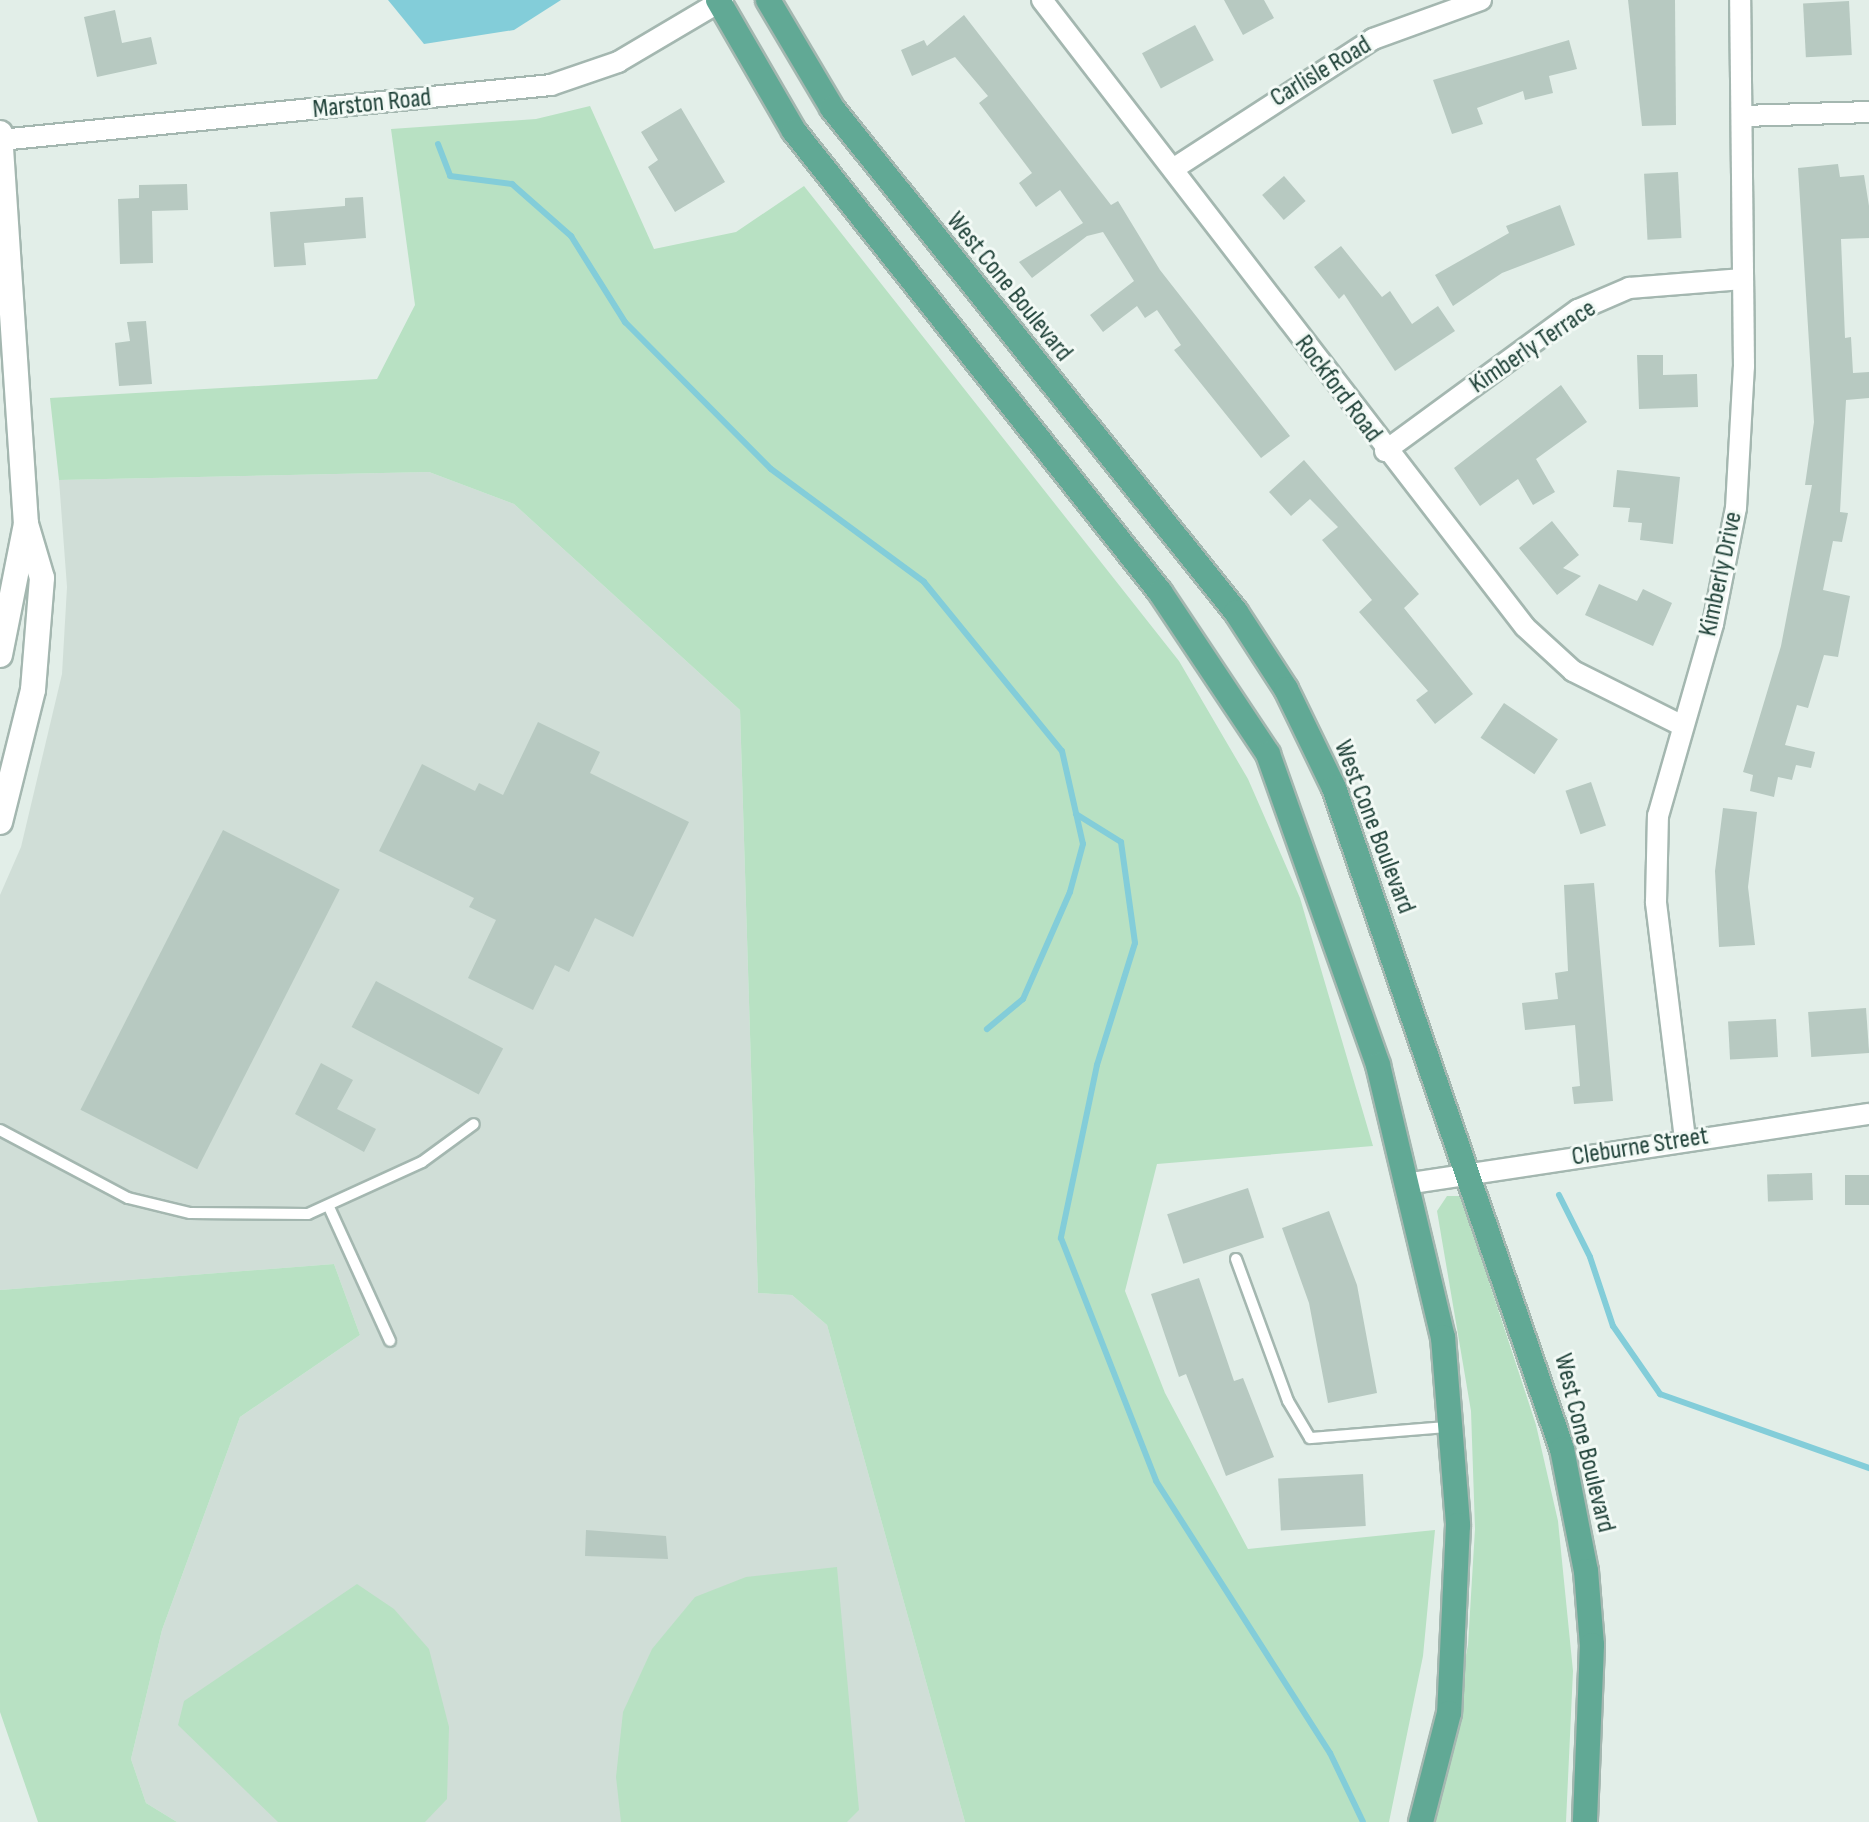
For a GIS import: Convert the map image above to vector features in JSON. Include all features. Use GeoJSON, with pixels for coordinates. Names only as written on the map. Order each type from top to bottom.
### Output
{"type":"FeatureCollection","features":[{"type":"Feature","properties":{"kind":"main road","name":"West Cone Boulevard"},"geometry":{"type":"LineString","coordinates":[[768,0],[832,108],[1236,612],[1286,689],[1334,788],[1472,1173],[1576,1508],[1592,1645],[1585,1822]]}},
{"type":"Feature","properties":{"kind":"main road"},"geometry":{"type":"LineString","coordinates":[[720,1],[794,131],[1231,689],[1268,754],[1317,881],[1412,1183],[1454,1427],[1449,1713],[1421,1822]]}},
{"type":"Feature","properties":{"kind":"street","name":"Rockford Road"},"geometry":{"type":"LineString","coordinates":[[1042,0],[1385,451],[1525,627],[1573,671],[1681,725]]}},
{"type":"Feature","properties":{"kind":"street","name":"Carlisle Road"},"geometry":{"type":"LineString","coordinates":[[1173,169],[1373,39],[1481,0]]}},
{"type":"Feature","properties":{"kind":"street","name":"Kimberly Drive"},"geometry":{"type":"LineString","coordinates":[[1685,1139],[1656,902],[1658,816],[1681,725],[1713,624],[1736,508],[1743,279],[1740,0]]}},
{"type":"Feature","properties":{"kind":"street","name":"Marston Road"},"geometry":{"type":"LineString","coordinates":[[1,136],[551,85],[618,62],[720,1]]}},
{"type":"Feature","properties":{"kind":"street"},"geometry":{"type":"LineString","coordinates":[[1743,116],[1869,112]]}},
{"type":"Feature","properties":{"kind":"street"},"geometry":{"type":"LineString","coordinates":[[0,822],[40,641],[42,578],[26,524],[1,136]]}},
{"type":"Feature","properties":{"kind":"street","name":"Kimberly Terrace"},"geometry":{"type":"LineString","coordinates":[[1385,451],[1578,310],[1629,288],[1743,279]]}},
{"type":"Feature","properties":{"kind":"street"},"geometry":{"type":"LineString","coordinates":[[0,655],[26,524]]}},
{"type":"Feature","properties":{"kind":"street","name":"Cleburne Street"},"geometry":{"type":"LineString","coordinates":[[1412,1183],[1685,1139],[1869,1114]]}},
{"type":"Feature","properties":{"kind":"lane"},"geometry":{"type":"LineString","coordinates":[[0,1130],[149,1203],[190,1213],[308,1214],[422,1162],[474,1124]]}},
{"type":"Feature","properties":{"kind":"lane"},"geometry":{"type":"LineString","coordinates":[[329,1207],[390,1341]]}},
{"type":"Feature","properties":{"kind":"lane"},"geometry":{"type":"LineString","coordinates":[[1236,1259],[1288,1401],[1310,1438],[1454,1427]]}},
{"type":"Feature","properties":{"kind":"shaded area"},"geometry":{"type":"Polygon","coordinates":[[[429,472],[514,504],[740,710],[758,1293],[792,1295],[827,1325],[965,1822],[177,1822],[146,1803],[131,1759],[162,1630],[240,1417],[360,1335],[334,1264],[0,1290],[0,895],[21,847],[62,674],[67,587],[59,480],[429,472]]]}},
{"type":"Feature","properties":{"kind":"green space"},"geometry":{"type":"Polygon","coordinates":[[[590,106],[654,249],[736,232],[804,186],[1179,661],[1248,779],[1300,898],[1373,1146],[1157,1164],[1125,1291],[1165,1393],[1248,1549],[1435,1530],[1423,1656],[1389,1822],[965,1822],[827,1325],[792,1295],[758,1293],[740,710],[514,504],[429,472],[59,480],[50,398],[377,379],[415,305],[391,129],[536,119],[590,106]]]}},
{"type":"Feature","properties":{"kind":"green space"},"geometry":{"type":"Polygon","coordinates":[[[1447,1196],[1461,1196],[1536,1425],[1558,1521],[1573,1671],[1566,1822],[1432,1822],[1468,1645],[1475,1529],[1471,1411],[1437,1211],[1447,1196]]]}},
{"type":"Feature","properties":{"kind":"green space"},"geometry":{"type":"Polygon","coordinates":[[[334,1264],[360,1335],[240,1417],[162,1630],[131,1759],[146,1803],[177,1822],[38,1822],[0,1712],[0,1290],[334,1264]]]}},
{"type":"Feature","properties":{"kind":"green space"},"geometry":{"type":"Polygon","coordinates":[[[837,1567],[859,1810],[847,1822],[621,1822],[616,1777],[623,1712],[652,1649],[695,1597],[746,1577],[837,1567]]]}},
{"type":"Feature","properties":{"kind":"green space"},"geometry":{"type":"Polygon","coordinates":[[[357,1584],[394,1609],[429,1649],[449,1727],[447,1799],[425,1822],[278,1822],[178,1725],[184,1701],[357,1584]]]}},
{"type":"Feature","properties":{"kind":"water"},"geometry":{"type":"Polygon","coordinates":[[[388,0],[561,0],[514,30],[424,44],[388,0]]]}},
{"type":"Feature","properties":{"kind":"building"},"geometry":{"type":"Polygon","coordinates":[[[1224,0],[1264,0],[1274,18],[1243,35],[1224,0]]]}},
{"type":"Feature","properties":{"kind":"building"},"geometry":{"type":"Polygon","coordinates":[[[1628,0],[1675,0],[1676,125],[1642,126],[1628,0]]]}},
{"type":"Feature","properties":{"kind":"building"},"geometry":{"type":"Polygon","coordinates":[[[1849,1],[1852,55],[1806,57],[1803,3],[1849,1]]]}},
{"type":"Feature","properties":{"kind":"building"},"geometry":{"type":"Polygon","coordinates":[[[115,10],[122,43],[151,37],[157,64],[97,77],[84,17],[115,10]]]}},
{"type":"Feature","properties":{"kind":"building"},"geometry":{"type":"Polygon","coordinates":[[[964,15],[1111,205],[1118,201],[1160,270],[1290,436],[1261,458],[1174,350],[1181,345],[1157,310],[1145,318],[1137,306],[1103,332],[1090,315],[1134,281],[1103,232],[1087,236],[1032,278],[1019,262],[1083,223],[1060,190],[1036,207],[1019,183],[1032,173],[979,103],[988,96],[955,57],[912,76],[901,50],[924,40],[927,46],[964,15]]]}},
{"type":"Feature","properties":{"kind":"building"},"geometry":{"type":"Polygon","coordinates":[[[1195,25],[1214,60],[1161,88],[1142,53],[1195,25]]]}},
{"type":"Feature","properties":{"kind":"building"},"geometry":{"type":"Polygon","coordinates":[[[1569,40],[1577,69],[1549,76],[1553,93],[1525,100],[1523,91],[1477,108],[1483,124],[1452,134],[1433,80],[1569,40]]]}},
{"type":"Feature","properties":{"kind":"building"},"geometry":{"type":"Polygon","coordinates":[[[681,108],[725,182],[675,212],[648,167],[658,160],[641,132],[681,108]]]}},
{"type":"Feature","properties":{"kind":"building"},"geometry":{"type":"Polygon","coordinates":[[[1838,164],[1840,177],[1864,175],[1869,206],[1869,238],[1841,239],[1845,338],[1851,337],[1853,373],[1869,372],[1869,398],[1846,400],[1840,512],[1848,513],[1842,542],[1833,541],[1823,590],[1850,596],[1838,657],[1824,655],[1808,708],[1797,705],[1785,745],[1815,752],[1811,768],[1796,765],[1792,780],[1778,777],[1774,797],[1750,791],[1753,775],[1743,772],[1781,646],[1812,485],[1805,485],[1814,422],[1798,168],[1838,164]]]}},
{"type":"Feature","properties":{"kind":"building"},"geometry":{"type":"Polygon","coordinates":[[[1678,172],[1681,238],[1648,240],[1644,174],[1678,172]]]}},
{"type":"Feature","properties":{"kind":"building"},"geometry":{"type":"Polygon","coordinates":[[[1284,176],[1306,201],[1284,220],[1262,195],[1284,176]]]}},
{"type":"Feature","properties":{"kind":"building"},"geometry":{"type":"Polygon","coordinates":[[[187,184],[188,210],[152,211],[153,263],[120,264],[118,199],[139,198],[139,185],[187,184]]]}},
{"type":"Feature","properties":{"kind":"building"},"geometry":{"type":"Polygon","coordinates":[[[363,197],[366,238],[304,243],[306,265],[274,267],[270,212],[345,206],[345,198],[363,197]]]}},
{"type":"Feature","properties":{"kind":"building"},"geometry":{"type":"Polygon","coordinates":[[[1560,205],[1575,245],[1502,273],[1453,306],[1435,275],[1509,233],[1506,226],[1560,205]]]}},
{"type":"Feature","properties":{"kind":"building"},"geometry":{"type":"Polygon","coordinates":[[[1341,246],[1382,297],[1390,291],[1412,324],[1438,306],[1455,331],[1395,371],[1344,294],[1339,299],[1314,267],[1341,246]]]}},
{"type":"Feature","properties":{"kind":"building"},"geometry":{"type":"Polygon","coordinates":[[[146,321],[152,384],[119,386],[115,343],[130,341],[127,322],[146,321]]]}},
{"type":"Feature","properties":{"kind":"building"},"geometry":{"type":"Polygon","coordinates":[[[1637,355],[1663,355],[1663,375],[1697,374],[1698,407],[1639,409],[1637,355]]]}},
{"type":"Feature","properties":{"kind":"building"},"geometry":{"type":"Polygon","coordinates":[[[1561,385],[1587,422],[1536,459],[1555,492],[1533,505],[1518,479],[1480,506],[1454,468],[1561,385]]]}},
{"type":"Feature","properties":{"kind":"building"},"geometry":{"type":"Polygon","coordinates":[[[1304,460],[1419,594],[1404,608],[1473,694],[1435,724],[1416,700],[1428,691],[1359,612],[1372,600],[1322,540],[1338,527],[1310,499],[1291,516],[1269,492],[1304,460]]]}},
{"type":"Feature","properties":{"kind":"building"},"geometry":{"type":"Polygon","coordinates":[[[1617,470],[1680,477],[1673,544],[1640,540],[1642,523],[1628,522],[1630,508],[1613,507],[1617,470]]]}},
{"type":"Feature","properties":{"kind":"building"},"geometry":{"type":"Polygon","coordinates":[[[1552,521],[1579,555],[1563,568],[1581,576],[1557,595],[1519,548],[1552,521]]]}},
{"type":"Feature","properties":{"kind":"building"},"geometry":{"type":"Polygon","coordinates":[[[1599,584],[1637,601],[1643,589],[1672,603],[1653,646],[1585,615],[1599,584]]]}},
{"type":"Feature","properties":{"kind":"building"},"geometry":{"type":"Polygon","coordinates":[[[1504,703],[1558,739],[1534,774],[1481,738],[1504,703]]]}},
{"type":"Feature","properties":{"kind":"building"},"geometry":{"type":"Polygon","coordinates":[[[538,722],[600,752],[590,773],[689,822],[633,937],[595,918],[569,972],[555,965],[533,1010],[468,978],[496,920],[469,907],[474,898],[379,851],[422,764],[475,791],[479,783],[503,795],[538,722]]]}},
{"type":"Feature","properties":{"kind":"building"},"geometry":{"type":"Polygon","coordinates":[[[1591,782],[1606,825],[1580,834],[1565,791],[1591,782]]]}},
{"type":"Feature","properties":{"kind":"building"},"geometry":{"type":"Polygon","coordinates":[[[1723,808],[1757,812],[1748,887],[1755,945],[1719,947],[1715,871],[1723,808]]]}},
{"type":"Feature","properties":{"kind":"building"},"geometry":{"type":"Polygon","coordinates":[[[223,830],[340,889],[197,1169],[80,1110],[223,830]]]}},
{"type":"Feature","properties":{"kind":"building"},"geometry":{"type":"Polygon","coordinates":[[[1594,883],[1613,1101],[1574,1104],[1572,1087],[1580,1086],[1575,1025],[1525,1030],[1522,1003],[1558,999],[1555,973],[1568,971],[1564,885],[1594,883]]]}},
{"type":"Feature","properties":{"kind":"building"},"geometry":{"type":"Polygon","coordinates":[[[376,981],[503,1049],[479,1095],[352,1027],[376,981]]]}},
{"type":"Feature","properties":{"kind":"building"},"geometry":{"type":"Polygon","coordinates":[[[1866,1008],[1869,1053],[1811,1057],[1808,1012],[1866,1008]]]}},
{"type":"Feature","properties":{"kind":"building"},"geometry":{"type":"Polygon","coordinates":[[[1776,1019],[1778,1057],[1730,1059],[1728,1022],[1776,1019]]]}},
{"type":"Feature","properties":{"kind":"building"},"geometry":{"type":"Polygon","coordinates":[[[321,1063],[353,1080],[337,1109],[376,1129],[364,1152],[295,1114],[321,1063]]]}},
{"type":"Feature","properties":{"kind":"building"},"geometry":{"type":"Polygon","coordinates":[[[1812,1173],[1813,1200],[1768,1202],[1767,1175],[1812,1173]]]}},
{"type":"Feature","properties":{"kind":"building"},"geometry":{"type":"Polygon","coordinates":[[[1845,1175],[1869,1175],[1869,1205],[1845,1205],[1845,1175]]]}},
{"type":"Feature","properties":{"kind":"building"},"geometry":{"type":"Polygon","coordinates":[[[1248,1188],[1264,1237],[1183,1264],[1167,1214],[1248,1188]]]}},
{"type":"Feature","properties":{"kind":"building"},"geometry":{"type":"Polygon","coordinates":[[[1329,1211],[1357,1285],[1377,1393],[1328,1403],[1309,1303],[1282,1228],[1329,1211]]]}},
{"type":"Feature","properties":{"kind":"building"},"geometry":{"type":"Polygon","coordinates":[[[1199,1278],[1234,1381],[1243,1378],[1274,1457],[1226,1476],[1186,1374],[1179,1377],[1151,1294],[1199,1278]]]}},
{"type":"Feature","properties":{"kind":"building"},"geometry":{"type":"Polygon","coordinates":[[[1363,1474],[1366,1526],[1281,1530],[1278,1478],[1363,1474]]]}},
{"type":"Feature","properties":{"kind":"building"},"geometry":{"type":"Polygon","coordinates":[[[586,1530],[666,1536],[668,1559],[585,1556],[586,1530]]]}},
{"type":"Feature","properties":{"kind":"waterway"},"geometry":{"type":"LineString","coordinates":[[438,144],[450,176],[512,184],[571,236],[625,322],[771,469],[924,582],[1062,751],[1083,844],[1070,892],[1023,999],[987,1029]]}},
{"type":"Feature","properties":{"kind":"waterway"},"geometry":{"type":"LineString","coordinates":[[1076,814],[1121,842],[1135,943],[1097,1065],[1061,1238],[1156,1481],[1330,1753],[1363,1822]]}},
{"type":"Feature","properties":{"kind":"waterway"},"geometry":{"type":"LineString","coordinates":[[1559,1195],[1590,1257],[1613,1326],[1660,1394],[1869,1468]]}}]}
